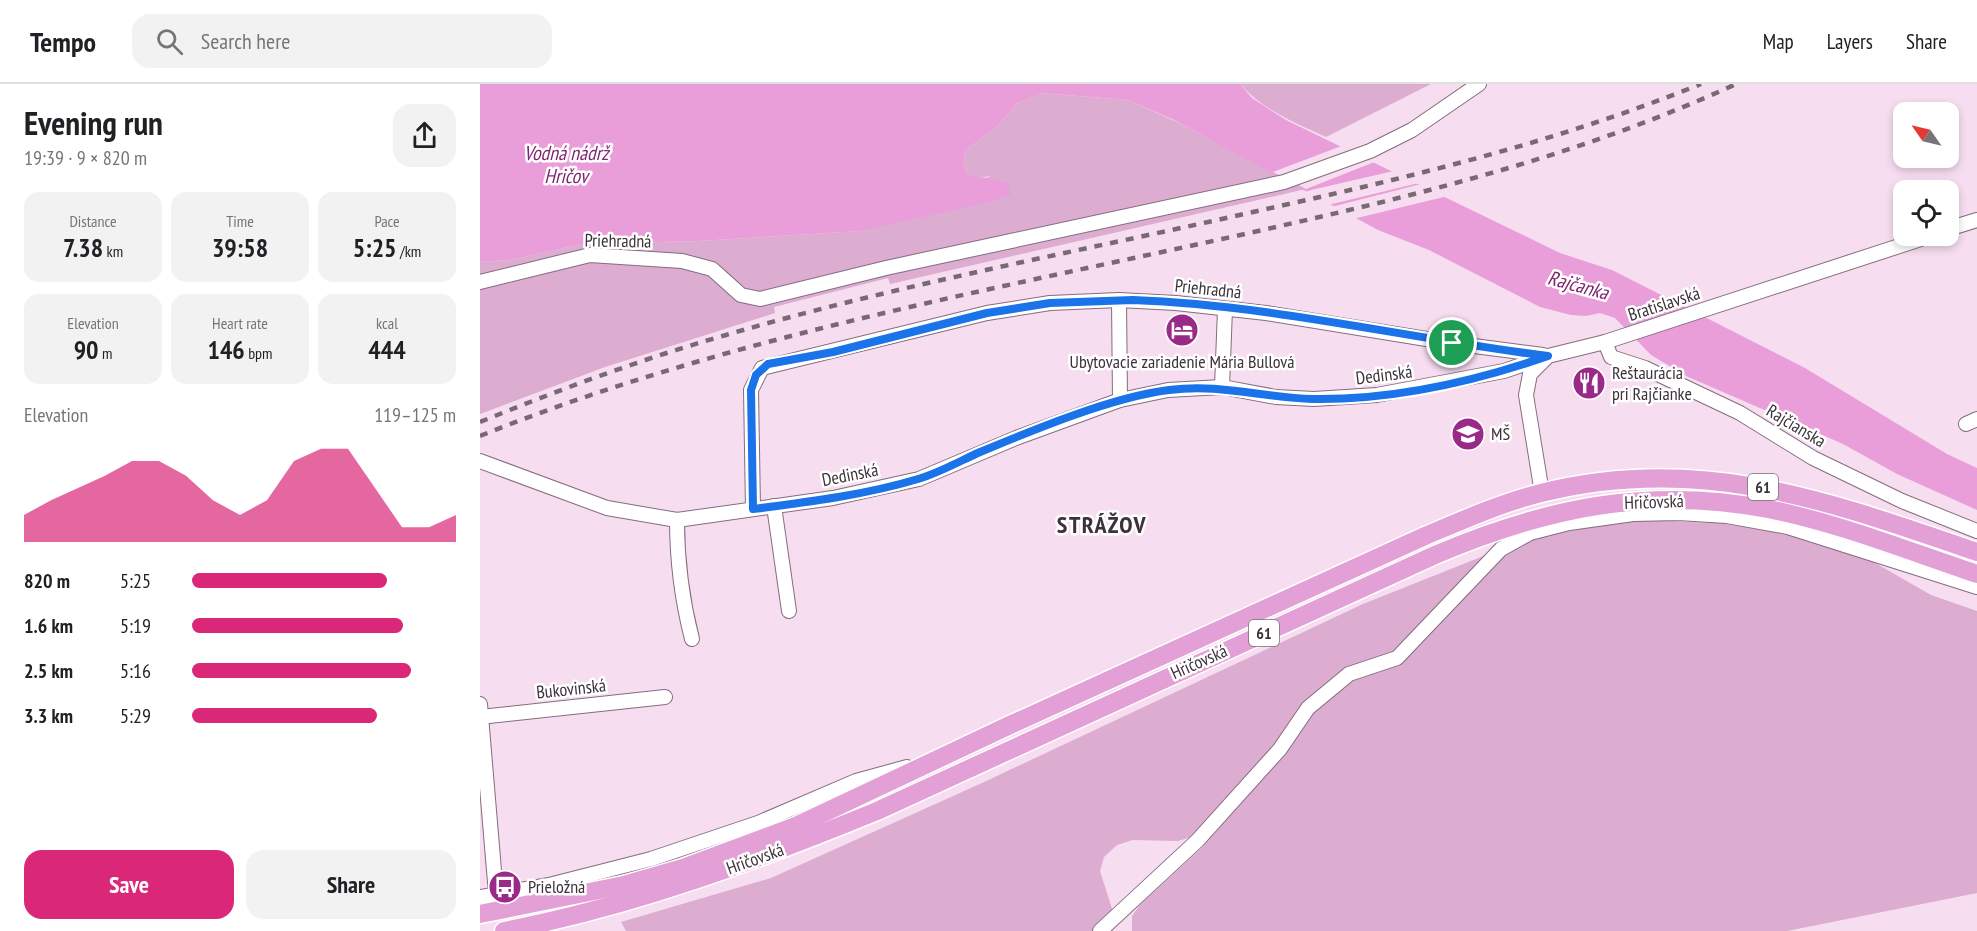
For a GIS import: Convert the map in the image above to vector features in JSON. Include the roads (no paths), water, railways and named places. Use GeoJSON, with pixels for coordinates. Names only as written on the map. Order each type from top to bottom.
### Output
{"type":"FeatureCollection","features":[{"type":"Feature","properties":{"kind":"main road","name":"Hričovská"},"geometry":{"type":"LineString","coordinates":[[480,914],[568,898],[683,868],[796,826],[939,758],[1425,536],[1505,504],[1542,493],[1588,484],[1646,478],[1708,479],[1743,483],[1806,496],[1977,552]]}},
{"type":"Feature","properties":{"kind":"main road","name":"Hričovská"},"geometry":{"type":"LineString","coordinates":[[504,931],[629,901],[804,841],[877,811],[1435,555],[1483,534],[1545,515],[1595,505],[1650,500],[1738,504],[1842,528],[1977,574]]}},
{"type":"Feature","properties":{"kind":"street","name":"Priehradná"},"geometry":{"type":"LineString","coordinates":[[480,282],[590,255],[699,264],[716,272],[745,298],[760,299],[889,267],[1284,182],[1370,151],[1412,130],[1479,84]]}},
{"type":"Feature","properties":{"kind":"street"},"geometry":{"type":"LineString","coordinates":[[1959,226],[1977,220]]}},
{"type":"Feature","properties":{"kind":"street","name":"Bratislavská"},"geometry":{"type":"LineString","coordinates":[[1548,356],[1619,338],[1899,246]]}},
{"type":"Feature","properties":{"kind":"street","name":"Priehradná"},"geometry":{"type":"LineString","coordinates":[[753,509],[751,390],[756,375],[765,366],[833,352],[987,313],[1050,303],[1119,300],[1176,303],[1266,313],[1548,356]]}},
{"type":"Feature","properties":{"kind":"street"},"geometry":{"type":"LineString","coordinates":[[1119,300],[1120,400]]}},
{"type":"Feature","properties":{"kind":"street"},"geometry":{"type":"LineString","coordinates":[[1222,387],[1225,309]]}},
{"type":"Feature","properties":{"kind":"street","name":"Rajčianska"},"geometry":{"type":"LineString","coordinates":[[1605,342],[1611,357],[1645,368],[1740,413],[1813,458],[1902,501],[1977,531]]}},
{"type":"Feature","properties":{"kind":"street"},"geometry":{"type":"LineString","coordinates":[[1542,493],[1526,395],[1530,374],[1548,356]]}},
{"type":"Feature","properties":{"kind":"street","name":"Dedinská"},"geometry":{"type":"LineString","coordinates":[[480,461],[607,508],[677,520],[833,498],[919,479],[1016,438],[1120,400],[1168,390],[1222,387],[1276,397],[1314,399],[1377,395],[1493,374],[1548,356]]}},
{"type":"Feature","properties":{"kind":"street"},"geometry":{"type":"LineString","coordinates":[[774,506],[789,611]]}},
{"type":"Feature","properties":{"kind":"street","name":"Hričovská"},"geometry":{"type":"LineString","coordinates":[[1100,931],[1197,841],[1280,749],[1308,708],[1349,674],[1397,658],[1501,549],[1530,533],[1569,523],[1632,514],[1678,513],[1727,516],[1788,527],[1977,587]]}},
{"type":"Feature","properties":{"kind":"street"},"geometry":{"type":"LineString","coordinates":[[677,520],[684,609],[692,639]]}},
{"type":"Feature","properties":{"kind":"street","name":"Bukovinská"},"geometry":{"type":"LineString","coordinates":[[480,713],[665,697]]}},
{"type":"Feature","properties":{"kind":"street"},"geometry":{"type":"LineString","coordinates":[[480,713],[496,894]]}},
{"type":"Feature","properties":{"kind":"street","name":"Hričovská"},"geometry":{"type":"LineString","coordinates":[[480,897],[549,885],[651,859],[758,824],[856,781],[939,758]]}},
{"type":"Feature","properties":{"kind":"water","name":"Vodná nádrž Hričov"},"geometry":{"type":"Polygon","coordinates":[[[480,84],[1240,84],[1252,98],[1286,120],[1560,253],[1612,270],[1805,368],[1947,454],[1977,468],[1977,510],[1897,474],[1843,444],[1686,376],[1651,355],[1615,318],[1600,313],[1586,316],[1571,315],[1540,307],[1429,250],[1378,230],[1174,120],[1128,100],[1040,93],[1016,104],[998,126],[966,150],[963,162],[967,174],[996,179],[1008,184],[1010,195],[990,202],[860,231],[699,241],[582,244],[511,260],[480,262],[480,84]]]}},
{"type":"Feature","properties":{"kind":"railway"},"geometry":{"type":"LineString","coordinates":[[480,422],[633,364],[789,317],[916,286],[1413,175],[1587,125],[1701,84]]}},
{"type":"Feature","properties":{"kind":"railway"},"geometry":{"type":"LineString","coordinates":[[480,436],[570,402],[661,372],[753,346],[940,300],[1353,209],[1483,175],[1611,135],[1736,84]]}},
{"type":"Feature","properties":{"kind":"place","name":"Ubytovacie zariadenie Mária Bullová"},"geometry":{"type":"Point","coordinates":[1182,330]}},
{"type":"Feature","properties":{"kind":"place","name":"Reštaurácia pri Rajčianke"},"geometry":{"type":"Point","coordinates":[1589,383]}},
{"type":"Feature","properties":{"kind":"place","name":"MŠ"},"geometry":{"type":"Point","coordinates":[1468,434]}},
{"type":"Feature","properties":{"kind":"place","name":"Prieložná"},"geometry":{"type":"Point","coordinates":[505,887]}},
{"type":"Feature","properties":{"kind":"district","name":"STRÁŽOV"},"geometry":{"type":"Point","coordinates":[1102,525]}},
{"type":"Feature","properties":{"kind":"water label","name":"Rajčanka"},"geometry":{"type":"Point","coordinates":[1578,285]}}]}
